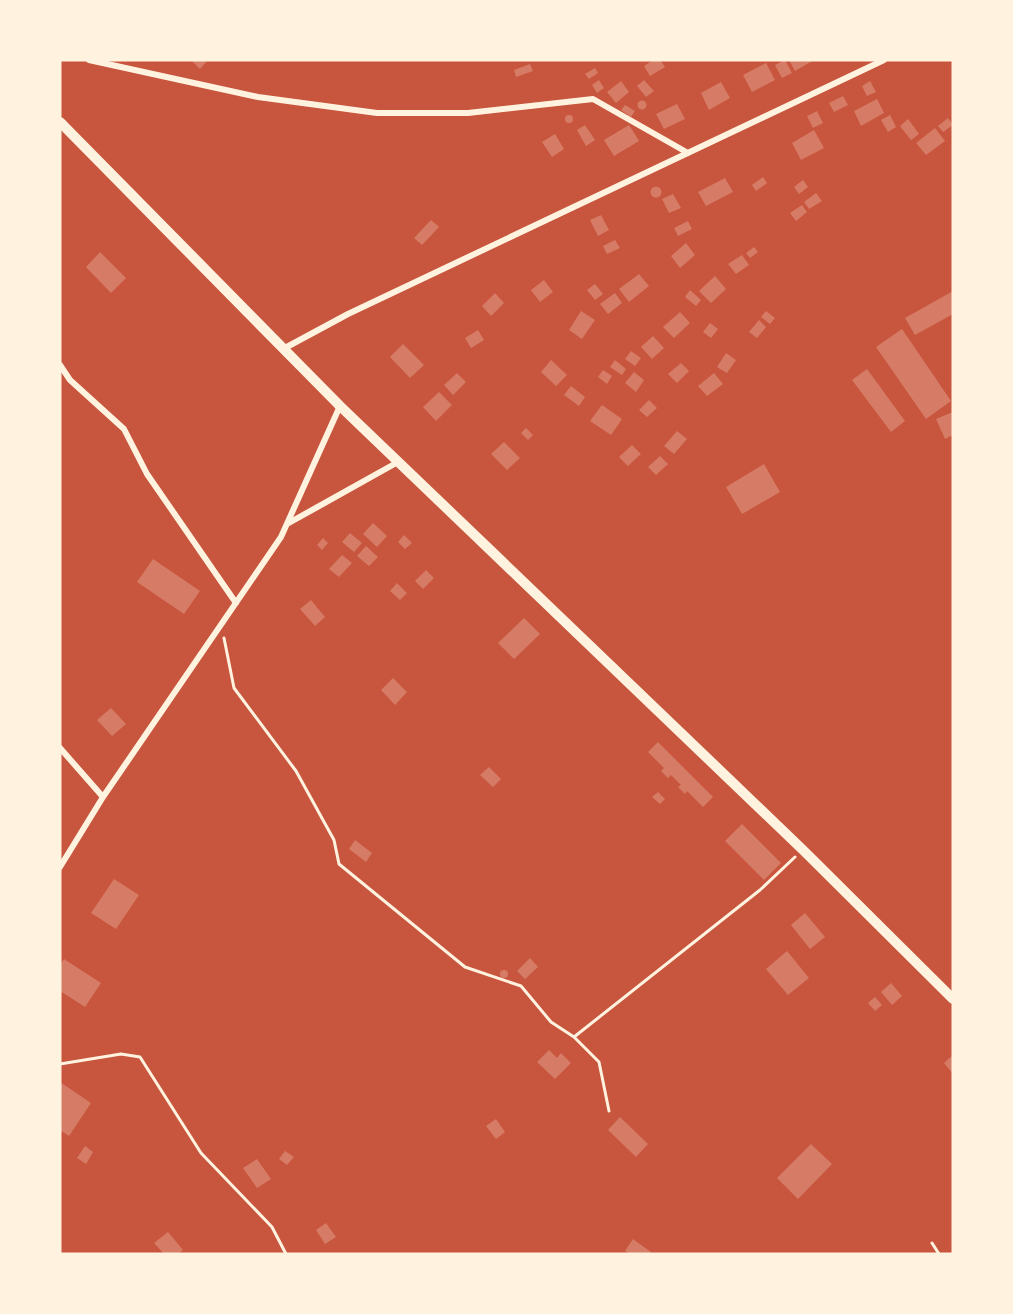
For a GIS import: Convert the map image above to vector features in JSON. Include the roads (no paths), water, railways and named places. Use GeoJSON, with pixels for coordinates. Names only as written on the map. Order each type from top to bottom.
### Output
{"type":"FeatureCollection","features":[{"type":"Feature","properties":{"kind":"main road"},"geometry":{"type":"LineString","coordinates":[[60,122],[340,406],[803,850],[953,999]]}},
{"type":"Feature","properties":{"kind":"street"},"geometry":{"type":"LineString","coordinates":[[90,60],[258,97],[377,113],[468,113],[593,99],[688,153]]}},
{"type":"Feature","properties":{"kind":"street"},"geometry":{"type":"LineString","coordinates":[[284,350],[348,314],[884,60]]}},
{"type":"Feature","properties":{"kind":"street"},"geometry":{"type":"LineString","coordinates":[[60,365],[70,380],[124,429],[147,474],[236,603]]}},
{"type":"Feature","properties":{"kind":"street"},"geometry":{"type":"LineString","coordinates":[[60,867],[103,797],[280,537],[340,406]]}},
{"type":"Feature","properties":{"kind":"street"},"geometry":{"type":"LineString","coordinates":[[286,525],[399,461]]}},
{"type":"Feature","properties":{"kind":"street"},"geometry":{"type":"LineString","coordinates":[[60,748],[103,797]]}}]}
